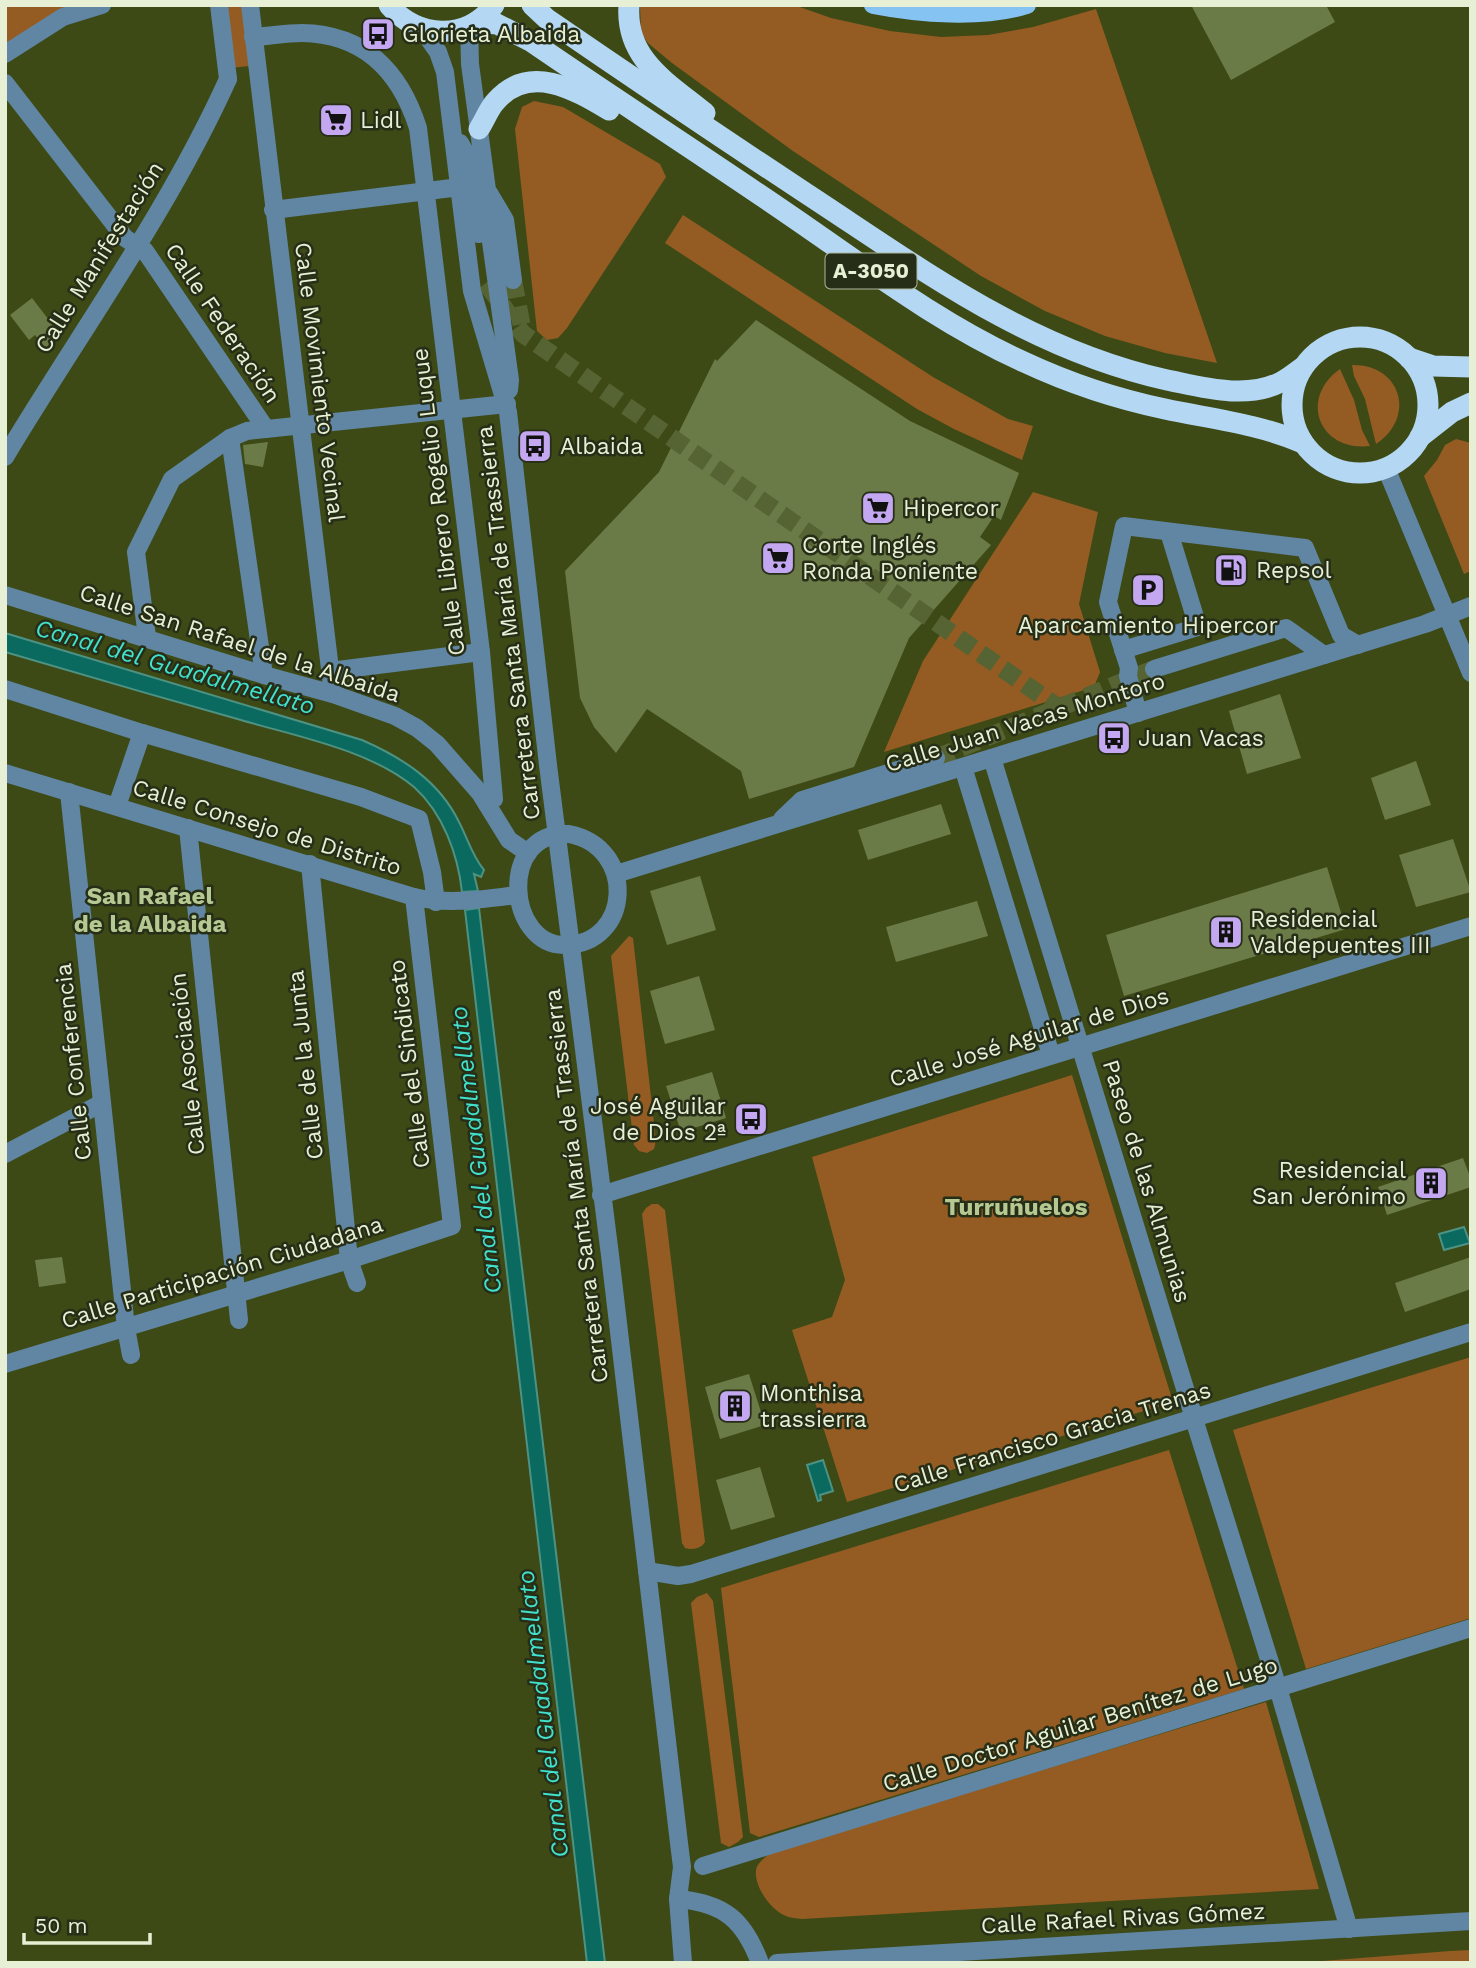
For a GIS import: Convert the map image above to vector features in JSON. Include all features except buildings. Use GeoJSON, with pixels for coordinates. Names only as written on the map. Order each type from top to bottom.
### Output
{"type":"FeatureCollection","features":[{"type":"Feature","properties":{"kind":"highway"},"geometry":{"type":"LineString","coordinates":[[472,24],[494,5]]}},
{"type":"Feature","properties":{"kind":"highway","name":"A-3050"},"geometry":{"type":"LineString","coordinates":[[532,5],[547,19],[662,99],[964,297],[1028,331],[1098,361],[1197,386],[1240,391],[1280,383],[1303,367],[1317,352],[1334,342],[1354,337],[1374,338],[1393,346],[1409,358],[1441,367],[1471,367]]}},
{"type":"Feature","properties":{"kind":"highway"},"geometry":{"type":"LineString","coordinates":[[629,5],[629,33],[637,52],[649,66],[811,196]]}},
{"type":"Feature","properties":{"kind":"highway"},"geometry":{"type":"LineString","coordinates":[[389,6],[405,21],[422,29]]}},
{"type":"Feature","properties":{"kind":"highway","name":"A-3050"},"geometry":{"type":"LineString","coordinates":[[422,29],[450,32],[472,24],[496,24],[532,41],[942,319],[1025,363],[1123,399],[1281,433],[1303,443],[1319,460],[1340,471],[1364,473],[1386,468]]}},
{"type":"Feature","properties":{"kind":"highway"},"geometry":{"type":"LineString","coordinates":[[479,129],[494,103],[505,92],[527,82],[558,83],[752,190]]}},
{"type":"Feature","properties":{"kind":"highway"},"geometry":{"type":"LineString","coordinates":[[1409,358],[1421,376],[1427,396],[1427,417],[1420,437]]}},
{"type":"Feature","properties":{"kind":"highway"},"geometry":{"type":"LineString","coordinates":[[1303,367],[1294,390],[1292,413],[1303,443]]}},
{"type":"Feature","properties":{"kind":"highway"},"geometry":{"type":"LineString","coordinates":[[1386,468],[1406,456],[1420,437],[1452,412],[1471,403]]}},
{"type":"Feature","properties":{"kind":"main road"},"geometry":{"type":"LineString","coordinates":[[873,5],[936,13],[1009,11],[1027,5]]}},
{"type":"Feature","properties":{"kind":"street"},"geometry":{"type":"LineString","coordinates":[[5,54],[63,17],[102,5]]}},
{"type":"Feature","properties":{"kind":"street"},"geometry":{"type":"LineString","coordinates":[[219,5],[228,79],[257,76]]}},
{"type":"Feature","properties":{"kind":"street","name":"Calle Movimiento Vecinal"},"geometry":{"type":"LineString","coordinates":[[250,5],[333,694]]}},
{"type":"Feature","properties":{"kind":"street"},"geometry":{"type":"LineString","coordinates":[[472,24],[470,64],[510,380],[507,404]]}},
{"type":"Feature","properties":{"kind":"street"},"geometry":{"type":"LineString","coordinates":[[422,29],[438,52],[445,72],[472,291],[507,404]]}},
{"type":"Feature","properties":{"kind":"street","name":"Calle Librero Rogelio Luque"},"geometry":{"type":"LineString","coordinates":[[253,37],[303,33],[331,37],[360,46],[381,62],[397,81],[411,105],[418,128],[481,652],[494,799],[487,804]]}},
{"type":"Feature","properties":{"kind":"street","name":"Calle Manifestación"},"geometry":{"type":"LineString","coordinates":[[5,457],[203,134],[228,79]]}},
{"type":"Feature","properties":{"kind":"street","name":"Calle Federación"},"geometry":{"type":"LineString","coordinates":[[5,83],[125,237],[145,251],[266,429]]}},
{"type":"Feature","properties":{"kind":"street"},"geometry":{"type":"LineString","coordinates":[[453,131],[469,159],[486,283]]}},
{"type":"Feature","properties":{"kind":"street"},"geometry":{"type":"LineString","coordinates":[[273,210],[460,187]]}},
{"type":"Feature","properties":{"kind":"street"},"geometry":{"type":"LineString","coordinates":[[487,190],[505,220],[513,280]]}},
{"type":"Feature","properties":{"kind":"street"},"geometry":{"type":"LineString","coordinates":[[147,637],[136,552],[172,479],[230,438],[247,431],[507,404]]}},
{"type":"Feature","properties":{"kind":"street","name":"Carretera Santa María de Trassierra"},"geometry":{"type":"LineString","coordinates":[[507,404],[682,1867],[678,1899],[685,1961]]}},
{"type":"Feature","properties":{"kind":"street"},"geometry":{"type":"LineString","coordinates":[[230,438],[264,675]]}},
{"type":"Feature","properties":{"kind":"street"},"geometry":{"type":"LineString","coordinates":[[1386,468],[1471,673]]}},
{"type":"Feature","properties":{"kind":"street"},"geometry":{"type":"LineString","coordinates":[[1138,713],[1108,602],[1124,526],[1305,548],[1341,635],[1358,645]]}},
{"type":"Feature","properties":{"kind":"street"},"geometry":{"type":"LineString","coordinates":[[1123,650],[1198,626],[1169,532]]}},
{"type":"Feature","properties":{"kind":"street","name":"Calle San Rafael de la Albaida"},"geometry":{"type":"LineString","coordinates":[[5,595],[333,694],[395,716],[418,728],[437,744],[480,793],[509,840],[527,852]]}},
{"type":"Feature","properties":{"kind":"street","name":"Calle Juan Vacas Montoro"},"geometry":{"type":"LineString","coordinates":[[616,874],[1358,645],[1447,617],[1471,606]]}},
{"type":"Feature","properties":{"kind":"street"},"geometry":{"type":"LineString","coordinates":[[1154,669],[1286,628],[1324,655]]}},
{"type":"Feature","properties":{"kind":"street"},"geometry":{"type":"LineString","coordinates":[[330,671],[481,652]]}},
{"type":"Feature","properties":{"kind":"street"},"geometry":{"type":"LineString","coordinates":[[5,689],[142,733],[361,797],[419,819],[432,872],[436,902]]}},
{"type":"Feature","properties":{"kind":"street"},"geometry":{"type":"LineString","coordinates":[[117,806],[142,733]]}},
{"type":"Feature","properties":{"kind":"street"},"geometry":{"type":"LineString","coordinates":[[778,822],[802,800],[936,758]]}},
{"type":"Feature","properties":{"kind":"street","name":"Paseo de las Almunias"},"geometry":{"type":"LineString","coordinates":[[992,758],[1278,1688],[1349,1929]]}},
{"type":"Feature","properties":{"kind":"street"},"geometry":{"type":"LineString","coordinates":[[963,767],[1051,1055]]}},
{"type":"Feature","properties":{"kind":"street","name":"Calle Consejo de Distrito"},"geometry":{"type":"LineString","coordinates":[[5,773],[414,897],[436,902],[458,902],[518,895]]}},
{"type":"Feature","properties":{"kind":"street","name":"Calle Conferencia"},"geometry":{"type":"LineString","coordinates":[[69,792],[131,1355]]}},
{"type":"Feature","properties":{"kind":"street","name":"Calle Asociación"},"geometry":{"type":"LineString","coordinates":[[188,828],[239,1320]]}},
{"type":"Feature","properties":{"kind":"street"},"geometry":{"type":"LineString","coordinates":[[558,835],[579,836],[594,844],[609,859],[616,874],[618,898],[609,921],[591,938],[571,944],[552,943],[538,934],[524,914],[518,895],[520,869],[527,852],[544,838],[558,835]]}},
{"type":"Feature","properties":{"kind":"street","name":"Calle de la Junta"},"geometry":{"type":"LineString","coordinates":[[310,864],[349,1260],[357,1283]]}},
{"type":"Feature","properties":{"kind":"street","name":"Calle del Sindicato"},"geometry":{"type":"LineString","coordinates":[[414,897],[452,1226]]}},
{"type":"Feature","properties":{"kind":"street","name":"Calle José Aguilar de Dios"},"geometry":{"type":"LineString","coordinates":[[601,1195],[1471,926]]}},
{"type":"Feature","properties":{"kind":"street"},"geometry":{"type":"LineString","coordinates":[[6,1147],[102,1103]]}},
{"type":"Feature","properties":{"kind":"street","name":"Calle Participación Ciudadana"},"geometry":{"type":"LineString","coordinates":[[5,1364],[349,1260],[452,1226]]}},
{"type":"Feature","properties":{"kind":"street","name":"Calle Francisco Gracia Trenas"},"geometry":{"type":"LineString","coordinates":[[647,1572],[678,1576],[691,1574],[1471,1332]]}},
{"type":"Feature","properties":{"kind":"street","name":"Calle Doctor Aguilar Benítez de Lugo"},"geometry":{"type":"LineString","coordinates":[[703,1866],[1471,1628]]}},
{"type":"Feature","properties":{"kind":"street"},"geometry":{"type":"LineString","coordinates":[[678,1899],[696,1900],[716,1908],[739,1923],[751,1939],[760,1963]]}},
{"type":"Feature","properties":{"kind":"street","name":"Calle Rafael Rivas Gómez"},"geometry":{"type":"LineString","coordinates":[[777,1963],[1471,1921]]}},
{"type":"Feature","properties":{"kind":"shaded area"},"geometry":{"type":"Polygon","coordinates":[[[5,5],[84,5],[5,46],[5,5]]]}},
{"type":"Feature","properties":{"kind":"shaded area"},"geometry":{"type":"Polygon","coordinates":[[[221,5],[242,5],[249,66],[230,68],[221,5]]]}},
{"type":"Feature","properties":{"kind":"shaded area"},"geometry":{"type":"Polygon","coordinates":[[[640,5],[794,5],[831,18],[890,31],[941,37],[988,35],[1033,27],[1096,9],[1217,363],[1165,353],[1105,336],[1045,311],[981,276],[793,151],[672,63],[648,43],[641,33],[640,5]]]}},
{"type":"Feature","properties":{"kind":"shaded area"},"geometry":{"type":"Polygon","coordinates":[[[534,101],[563,107],[660,164],[666,177],[567,328],[558,338],[547,340],[537,331],[515,129],[522,107],[534,101]]]}},
{"type":"Feature","properties":{"kind":"shaded area"},"geometry":{"type":"Polygon","coordinates":[[[683,215],[933,377],[1008,419],[1033,426],[1022,460],[917,409],[665,243],[683,215]]]}},
{"type":"Feature","properties":{"kind":"shaded area"},"geometry":{"type":"Polygon","coordinates":[[[1352,365],[1369,367],[1382,373],[1392,382],[1398,394],[1396,420],[1389,433],[1376,444],[1365,399],[1352,365]]]}},
{"type":"Feature","properties":{"kind":"shaded area"},"geometry":{"type":"Polygon","coordinates":[[[1340,369],[1370,446],[1353,446],[1338,441],[1327,432],[1320,421],[1320,395],[1327,381],[1340,369]]]}},
{"type":"Feature","properties":{"kind":"shaded area"},"geometry":{"type":"Polygon","coordinates":[[[1456,439],[1471,443],[1471,571],[1464,574],[1424,476],[1445,445],[1456,439]]]}},
{"type":"Feature","properties":{"kind":"shaded area"},"geometry":{"type":"Polygon","coordinates":[[[1033,492],[1098,512],[1079,604],[1100,672],[1094,687],[884,752],[923,661],[1033,492]]]}},
{"type":"Feature","properties":{"kind":"shaded area"},"geometry":{"type":"Polygon","coordinates":[[[629,936],[633,938],[656,1141],[654,1149],[647,1153],[639,1151],[634,1145],[611,956],[629,936]]]}},
{"type":"Feature","properties":{"kind":"shaded area"},"geometry":{"type":"Polygon","coordinates":[[[1072,1075],[1173,1402],[847,1502],[792,1330],[832,1317],[845,1280],[812,1157],[1072,1075]]]}},
{"type":"Feature","properties":{"kind":"shaded area"},"geometry":{"type":"Polygon","coordinates":[[[652,1204],[658,1204],[665,1210],[705,1542],[693,1549],[685,1548],[682,1543],[642,1214],[652,1204]]]}},
{"type":"Feature","properties":{"kind":"shaded area"},"geometry":{"type":"Polygon","coordinates":[[[1471,1357],[1471,1618],[1306,1669],[1233,1430],[1471,1357]]]}},
{"type":"Feature","properties":{"kind":"shaded area"},"geometry":{"type":"Polygon","coordinates":[[[1169,1450],[1244,1689],[759,1837],[750,1833],[721,1588],[1169,1450]]]}},
{"type":"Feature","properties":{"kind":"shaded area"},"geometry":{"type":"Polygon","coordinates":[[[707,1593],[713,1601],[743,1837],[729,1847],[721,1843],[691,1603],[707,1593]]]}},
{"type":"Feature","properties":{"kind":"shaded area"},"geometry":{"type":"Polygon","coordinates":[[[1266,1702],[1319,1889],[802,1919],[780,1913],[765,1897],[758,1884],[757,1867],[770,1853],[1266,1702]]]}},
{"type":"Feature","properties":{"kind":"shaded area"},"geometry":{"type":"Polygon","coordinates":[[[1471,1950],[1471,1963],[1297,1963],[1450,1951],[1471,1950]]]}},
{"type":"Feature","properties":{"kind":"water"},"geometry":{"type":"Polygon","coordinates":[[[5,633],[362,740],[392,755],[418,772],[451,807],[484,870],[481,877],[474,874],[478,891],[462,892],[453,849],[441,822],[424,797],[396,774],[376,763],[331,746],[5,652],[5,633]]]}},
{"type":"Feature","properties":{"kind":"water"},"geometry":{"type":"Polygon","coordinates":[[[479,908],[605,1963],[587,1963],[465,910],[479,908]]]}},
{"type":"Feature","properties":{"kind":"water"},"geometry":{"type":"Polygon","coordinates":[[[1464,1227],[1470,1243],[1444,1250],[1439,1234],[1464,1227]]]}},
{"type":"Feature","properties":{"kind":"water"},"geometry":{"type":"Polygon","coordinates":[[[823,1460],[833,1491],[820,1495],[821,1500],[818,1501],[807,1465],[823,1460]]]}},
{"type":"Feature","properties":{"kind":"tunnel"},"geometry":{"type":"LineString","coordinates":[[513,280],[522,327]]}},
{"type":"Feature","properties":{"kind":"tunnel"},"geometry":{"type":"LineString","coordinates":[[486,283],[523,334],[1059,708]]}},
{"type":"Feature","properties":{"kind":"tunnel"},"geometry":{"type":"LineString","coordinates":[[936,758],[1154,669]]}},
{"type":"Feature","properties":{"kind":"place","name":"Glorieta Albaida"},"geometry":{"type":"Point","coordinates":[378,34]}},
{"type":"Feature","properties":{"kind":"place","name":"Lidl"},"geometry":{"type":"Point","coordinates":[336,120]}},
{"type":"Feature","properties":{"kind":"place","name":"Albaida"},"geometry":{"type":"Point","coordinates":[535,446]}},
{"type":"Feature","properties":{"kind":"place","name":"Hipercor"},"geometry":{"type":"Point","coordinates":[878,508]}},
{"type":"Feature","properties":{"kind":"place","name":"Corte Inglés Ronda Poniente"},"geometry":{"type":"Point","coordinates":[778,558]}},
{"type":"Feature","properties":{"kind":"place","name":"Repsol"},"geometry":{"type":"Point","coordinates":[1231,570]}},
{"type":"Feature","properties":{"kind":"place","name":"Aparcamiento Hipercor"},"geometry":{"type":"Point","coordinates":[1148,590]}},
{"type":"Feature","properties":{"kind":"place","name":"Juan Vacas"},"geometry":{"type":"Point","coordinates":[1114,738]}},
{"type":"Feature","properties":{"kind":"place","name":"Residencial Valdepuentes III"},"geometry":{"type":"Point","coordinates":[1226,932]}},
{"type":"Feature","properties":{"kind":"place","name":"José Aguilar de Dios 2ª"},"geometry":{"type":"Point","coordinates":[751,1119]}},
{"type":"Feature","properties":{"kind":"place","name":"Residencial San Jerónimo"},"geometry":{"type":"Point","coordinates":[1431,1183]}},
{"type":"Feature","properties":{"kind":"place","name":"Monthisa trassierra"},"geometry":{"type":"Point","coordinates":[735,1406]}},
{"type":"Feature","properties":{"kind":"district","name":"San Rafael de la Albaida"},"geometry":{"type":"Point","coordinates":[150,910]}},
{"type":"Feature","properties":{"kind":"district","name":"Turruñuelos"},"geometry":{"type":"Point","coordinates":[1016,1207]}},
{"type":"Feature","properties":{"kind":"water label","name":"Canal del Guadalmellato"},"geometry":{"type":"Point","coordinates":[175,667]}},
{"type":"Feature","properties":{"kind":"water label","name":"Canal del Guadalmellato"},"geometry":{"type":"Point","coordinates":[476,1150]}},
{"type":"Feature","properties":{"kind":"water label","name":"Canal del Guadalmellato"},"geometry":{"type":"Point","coordinates":[543,1714]}}]}
